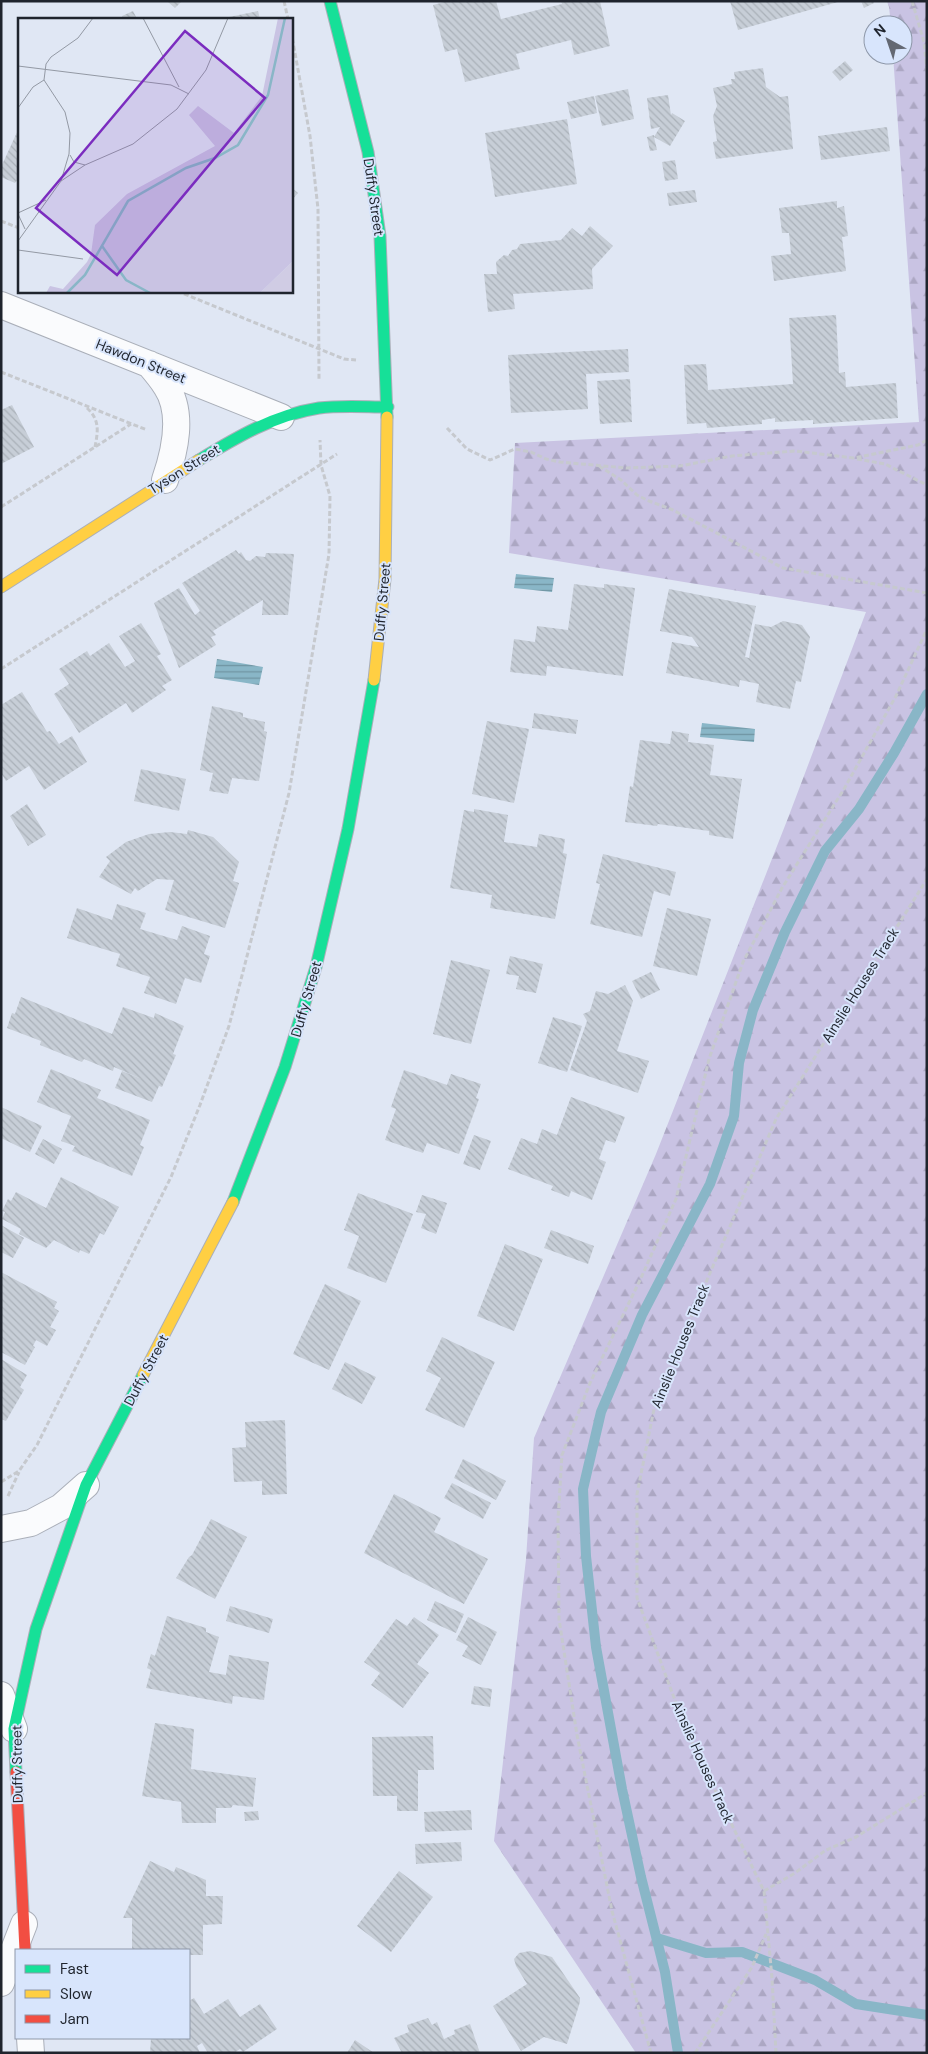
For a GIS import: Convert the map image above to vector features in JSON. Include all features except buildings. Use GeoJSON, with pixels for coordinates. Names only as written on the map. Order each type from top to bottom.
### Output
{"type":"FeatureCollection","features":[{"type":"Feature","properties":{"kind":"street","name":"Duffy Street"},"geometry":{"type":"LineString","coordinates":[[25,1949],[14,1729],[36,1630],[86,1485],[235,1198],[285,1068],[316,967],[348,829],[373,692],[385,578],[388,407],[380,236],[368,152],[330,1]]}},
{"type":"Feature","properties":{"kind":"street","name":"Hawdon Street"},"geometry":{"type":"LineString","coordinates":[[1,304],[281,417]]}},
{"type":"Feature","properties":{"kind":"street"},"geometry":{"type":"LineString","coordinates":[[149,364],[167,387],[175,411],[177,429],[165,480]]}},
{"type":"Feature","properties":{"kind":"street","name":"Tyson Street"},"geometry":{"type":"LineString","coordinates":[[1,587],[165,480],[246,432],[281,417],[320,408],[388,407]]}},
{"type":"Feature","properties":{"kind":"street"},"geometry":{"type":"LineString","coordinates":[[3,1517],[31,1523],[61,1506],[86,1485]]}},
{"type":"Feature","properties":{"kind":"street"},"geometry":{"type":"LineString","coordinates":[[1,1695],[14,1729]]}},
{"type":"Feature","properties":{"kind":"street"},"geometry":{"type":"LineString","coordinates":[[1,1984],[24,1924]]}},
{"type":"Feature","properties":{"kind":"street"},"geometry":{"type":"LineString","coordinates":[[30,2039],[31,2053]]}},
{"type":"Feature","properties":{"kind":"path"},"geometry":{"type":"LineString","coordinates":[[284,1],[288,18]]}},
{"type":"Feature","properties":{"kind":"path"},"geometry":{"type":"LineString","coordinates":[[912,1],[924,42],[927,71]]}},
{"type":"Feature","properties":{"kind":"path"},"geometry":{"type":"LineString","coordinates":[[292,37],[310,136],[318,209],[319,348]]}},
{"type":"Feature","properties":{"kind":"path"},"geometry":{"type":"LineString","coordinates":[[1,220],[18,228]]}},
{"type":"Feature","properties":{"kind":"path"},"geometry":{"type":"LineString","coordinates":[[179,292],[344,359],[386,363]]}},
{"type":"Feature","properties":{"kind":"path"},"geometry":{"type":"LineString","coordinates":[[1,372],[175,442]]}},
{"type":"Feature","properties":{"kind":"path"},"geometry":{"type":"LineString","coordinates":[[85,406],[97,420],[98,430],[94,448]]}},
{"type":"Feature","properties":{"kind":"path"},"geometry":{"type":"LineString","coordinates":[[1,507],[131,424]]}},
{"type":"Feature","properties":{"kind":"path"},"geometry":{"type":"LineString","coordinates":[[447,428],[466,448],[490,460],[515,449],[531,452],[546,459],[560,462],[626,468],[680,466],[732,456],[795,450],[885,464],[927,485]]}},
{"type":"Feature","properties":{"kind":"path"},"geometry":{"type":"LineString","coordinates":[[854,458],[918,444],[927,440]]}},
{"type":"Feature","properties":{"kind":"path"},"geometry":{"type":"LineString","coordinates":[[1,670],[338,454]]}},
{"type":"Feature","properties":{"kind":"path"},"geometry":{"type":"LineString","coordinates":[[3,1517],[20,1471],[37,1445],[171,1177],[229,1026],[289,792],[326,574],[329,554],[330,496],[321,465]]}},
{"type":"Feature","properties":{"kind":"path"},"geometry":{"type":"LineString","coordinates":[[599,465],[643,498],[673,510],[784,568],[927,594]]}},
{"type":"Feature","properties":{"kind":"path"},"geometry":{"type":"LineString","coordinates":[[651,2053],[612,1911],[577,1735],[559,1619],[558,1518],[562,1455],[590,1383],[641,1278],[676,1199],[709,1059],[743,962],[782,888],[844,790],[896,696],[927,629]]}},
{"type":"Feature","properties":{"kind":"path","name":"Ainslie Houses Track"},"geometry":{"type":"LineString","coordinates":[[776,2053],[772,1978],[764,1891],[686,1730],[637,1598],[637,1494],[656,1399],[776,1120],[927,879]]}},
{"type":"Feature","properties":{"kind":"path"},"geometry":{"type":"LineString","coordinates":[[1,1482],[20,1471]]}},
{"type":"Feature","properties":{"kind":"path"},"geometry":{"type":"LineString","coordinates":[[764,1891],[795,1873],[826,1850],[856,1837],[927,1793]]}},
{"type":"Feature","properties":{"kind":"path"},"geometry":{"type":"LineString","coordinates":[[695,2053],[752,1967],[767,1932]]}},
{"type":"Feature","properties":{"kind":"green space"},"geometry":{"type":"Polygon","coordinates":[[[887,1],[927,1],[927,2053],[636,2053],[494,1841],[526,1559],[534,1438],[656,1154],[788,818],[866,612],[509,553],[515,443],[919,422],[894,65],[913,65],[913,15],[890,15],[887,1]]]}},
{"type":"Feature","properties":{"kind":"water"},"geometry":{"type":"Polygon","coordinates":[[[516,574],[554,578],[552,592],[514,588],[516,574]]]}},
{"type":"Feature","properties":{"kind":"water"},"geometry":{"type":"Polygon","coordinates":[[[217,659],[263,667],[259,685],[214,678],[217,659]]]}},
{"type":"Feature","properties":{"kind":"water"},"geometry":{"type":"Polygon","coordinates":[[[702,723],[755,729],[754,742],[700,737],[702,723]]]}},
{"type":"Feature","properties":{"kind":"waterway"},"geometry":{"type":"LineString","coordinates":[[678,2053],[665,1972],[641,1877],[622,1789],[596,1647],[586,1556],[583,1489],[601,1412],[642,1315],[710,1184],[734,1116],[739,1063],[753,1010],[785,932],[825,851],[859,809],[894,753],[927,694]]}},
{"type":"Feature","properties":{"kind":"waterway"},"geometry":{"type":"LineString","coordinates":[[657,1938],[706,1953],[742,1952],[815,1980],[856,2004],[927,2015]]}},
{"type":"Feature","properties":{"kind":"traffic: fast"},"geometry":{"type":"LineString","coordinates":[[330,1],[368,152],[380,236],[387,417]]}},
{"type":"Feature","properties":{"kind":"traffic: fast"},"geometry":{"type":"LineString","coordinates":[[199,460],[256,428],[302,411],[336,407],[388,407]]}},
{"type":"Feature","properties":{"kind":"traffic: fast"},"geometry":{"type":"LineString","coordinates":[[233,1202],[285,1067],[316,967],[348,829],[374,680]]}},
{"type":"Feature","properties":{"kind":"traffic: fast"},"geometry":{"type":"LineString","coordinates":[[16,1772],[14,1729],[36,1629],[86,1485],[143,1375]]}},
{"type":"Feature","properties":{"kind":"traffic: slow"},"geometry":{"type":"LineString","coordinates":[[374,680],[385,579],[387,417]]}},
{"type":"Feature","properties":{"kind":"traffic: slow"},"geometry":{"type":"LineString","coordinates":[[1,587],[199,460]]}},
{"type":"Feature","properties":{"kind":"traffic: slow"},"geometry":{"type":"LineString","coordinates":[[143,1375],[233,1202]]}},
{"type":"Feature","properties":{"kind":"traffic: jam"},"geometry":{"type":"LineString","coordinates":[[16,1772],[25,1949]]}}]}
